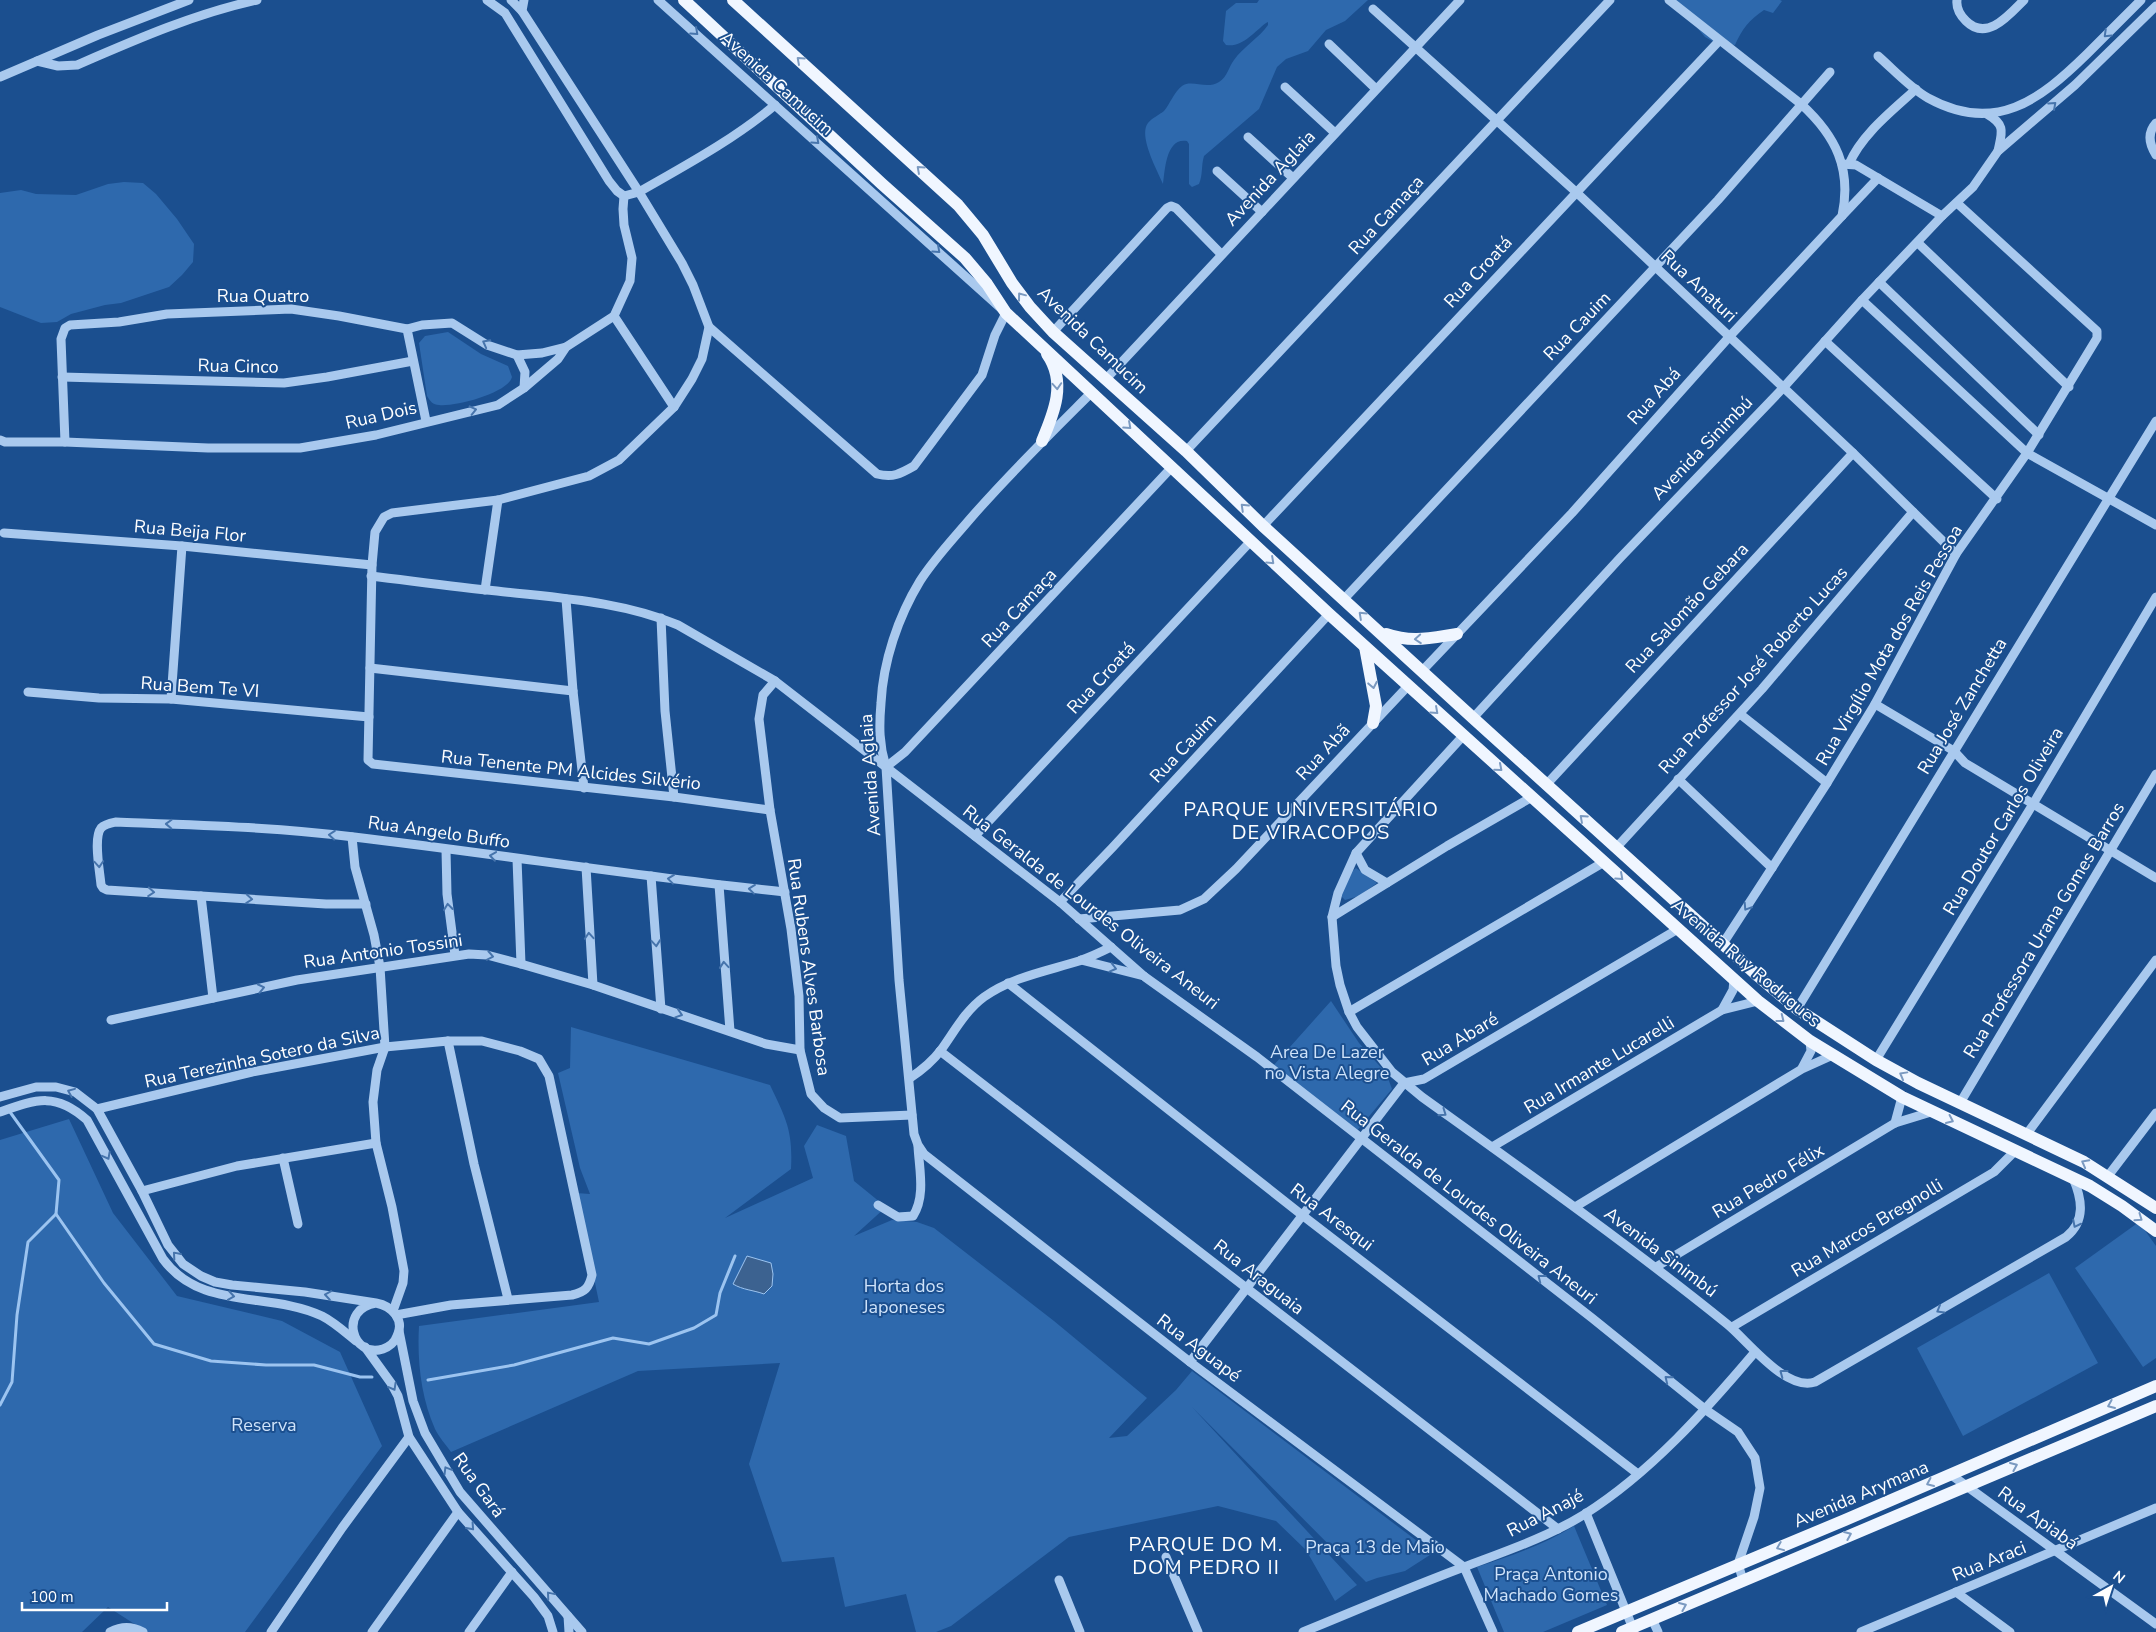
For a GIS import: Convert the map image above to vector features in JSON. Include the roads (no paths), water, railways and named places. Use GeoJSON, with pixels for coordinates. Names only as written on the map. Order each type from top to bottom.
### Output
{"type":"FeatureCollection","features":[{"type":"Feature","properties":{"kind":"main road","name":"Avenida Camucim"},"geometry":{"type":"LineString","coordinates":[[684,0],[882,184],[965,258],[987,284],[1006,313],[1365,648]]}},
{"type":"Feature","properties":{"kind":"main road","name":"Avenida Camucim"},"geometry":{"type":"LineString","coordinates":[[733,0],[958,205],[983,235],[1012,283],[1030,308],[1054,332],[1105,380],[1186,451],[1263,526],[1379,632]]}},
{"type":"Feature","properties":{"kind":"main road"},"geometry":{"type":"LineString","coordinates":[[1038,342],[1049,357],[1056,372],[1058,391],[1055,409],[1042,441]]}},
{"type":"Feature","properties":{"kind":"main road"},"geometry":{"type":"LineString","coordinates":[[1092,393],[1105,380]]}},
{"type":"Feature","properties":{"kind":"main road"},"geometry":{"type":"LineString","coordinates":[[1250,542],[1263,526]]}},
{"type":"Feature","properties":{"kind":"main road"},"geometry":{"type":"LineString","coordinates":[[1379,632],[1401,639],[1414,640],[1457,634]]}},
{"type":"Feature","properties":{"kind":"main road","name":"Avenida Ruy Rodrigues"},"geometry":{"type":"LineString","coordinates":[[1379,632],[1722,945],[1797,1009],[1876,1060],[1960,1103],[2084,1162],[2156,1208]]}},
{"type":"Feature","properties":{"kind":"main road"},"geometry":{"type":"LineString","coordinates":[[1365,648],[1376,706],[1373,723]]}},
{"type":"Feature","properties":{"kind":"main road","name":"Avenida Ruy Rodrigues"},"geometry":{"type":"LineString","coordinates":[[1365,648],[1713,962],[1758,1001],[1810,1041],[1902,1097],[2073,1178],[2122,1206],[2156,1231]]}},
{"type":"Feature","properties":{"kind":"main road"},"geometry":{"type":"LineString","coordinates":[[1408,686],[1422,671]]}},
{"type":"Feature","properties":{"kind":"main road"},"geometry":{"type":"LineString","coordinates":[[1463,736],[1473,718]]}},
{"type":"Feature","properties":{"kind":"main road"},"geometry":{"type":"LineString","coordinates":[[1713,962],[1722,945]]}},
{"type":"Feature","properties":{"kind":"main road"},"geometry":{"type":"LineString","coordinates":[[2015,1151],[2026,1135]]}},
{"type":"Feature","properties":{"kind":"main road","name":"Avenida Arymana"},"geometry":{"type":"LineString","coordinates":[[1578,1632],[2156,1386]]}},
{"type":"Feature","properties":{"kind":"main road","name":"Avenida Arymana"},"geometry":{"type":"LineString","coordinates":[[1630,1630],[1743,1580],[2156,1406]]}},
{"type":"Feature","properties":{"kind":"street"},"geometry":{"type":"LineString","coordinates":[[0,77],[98,35],[189,0]]}},
{"type":"Feature","properties":{"kind":"street"},"geometry":{"type":"LineString","coordinates":[[37,61],[58,66],[77,65],[189,18],[258,0]]}},
{"type":"Feature","properties":{"kind":"street"},"geometry":{"type":"LineString","coordinates":[[486,0],[504,13],[609,181],[617,192],[624,196],[639,192],[726,142],[775,104]]}},
{"type":"Feature","properties":{"kind":"street"},"geometry":{"type":"LineString","coordinates":[[512,0],[522,11],[682,262],[710,327],[877,474],[889,477],[899,475],[914,466],[982,375],[995,335],[1006,313]]}},
{"type":"Feature","properties":{"kind":"street"},"geometry":{"type":"LineString","coordinates":[[522,11],[524,0]]}},
{"type":"Feature","properties":{"kind":"street","name":"Avenida Camucim"},"geometry":{"type":"LineString","coordinates":[[658,0],[1006,313]]}},
{"type":"Feature","properties":{"kind":"street","name":"Avenida Aglaia"},"geometry":{"type":"LineString","coordinates":[[1105,380],[1460,0]]}},
{"type":"Feature","properties":{"kind":"street","name":"Rua Camaça"},"geometry":{"type":"LineString","coordinates":[[1186,451],[1610,0]]}},
{"type":"Feature","properties":{"kind":"street"},"geometry":{"type":"LineString","coordinates":[[1668,0],[1718,41],[1802,104],[1821,122],[1845,164],[1845,199],[1842,216]]}},
{"type":"Feature","properties":{"kind":"street"},"geometry":{"type":"LineString","coordinates":[[1957,0],[1960,14],[1970,25],[1979,29],[1988,29],[1999,24],[2024,0]]}},
{"type":"Feature","properties":{"kind":"street"},"geometry":{"type":"LineString","coordinates":[[1987,114],[2026,103],[2063,77],[2141,0]]}},
{"type":"Feature","properties":{"kind":"street"},"geometry":{"type":"LineString","coordinates":[[1998,151],[2075,85],[2156,6]]}},
{"type":"Feature","properties":{"kind":"street","name":"Rua Anaturi"},"geometry":{"type":"LineString","coordinates":[[1373,9],[1576,192],[1655,268],[1730,336],[1956,554]]}},
{"type":"Feature","properties":{"kind":"street","name":"Rua Croatá"},"geometry":{"type":"LineString","coordinates":[[1263,526],[1718,41]]}},
{"type":"Feature","properties":{"kind":"street"},"geometry":{"type":"LineString","coordinates":[[1329,44],[1376,89]]}},
{"type":"Feature","properties":{"kind":"street"},"geometry":{"type":"LineString","coordinates":[[1878,56],[1928,98],[1952,108],[1987,114],[1999,121],[2001,126],[1998,151]]}},
{"type":"Feature","properties":{"kind":"street","name":"Rua Cauim"},"geometry":{"type":"LineString","coordinates":[[1344,599],[1492,439],[1655,268],[1830,72]]}},
{"type":"Feature","properties":{"kind":"street"},"geometry":{"type":"LineString","coordinates":[[1285,87],[1335,133]]}},
{"type":"Feature","properties":{"kind":"street"},"geometry":{"type":"LineString","coordinates":[[1845,164],[1863,141],[1916,89]]}},
{"type":"Feature","properties":{"kind":"street"},"geometry":{"type":"LineString","coordinates":[[2156,123],[2150,131],[2149,141],[2156,155]]}},
{"type":"Feature","properties":{"kind":"street"},"geometry":{"type":"LineString","coordinates":[[1248,137],[1293,178]]}},
{"type":"Feature","properties":{"kind":"street","name":"Avenida Sinimbú"},"geometry":{"type":"LineString","coordinates":[[1473,718],[1620,558],[1783,388],[1862,300],[1942,216],[1973,187],[1998,151]]}},
{"type":"Feature","properties":{"kind":"street"},"geometry":{"type":"LineString","coordinates":[[1845,164],[1856,165],[1942,216]]}},
{"type":"Feature","properties":{"kind":"street"},"geometry":{"type":"LineString","coordinates":[[1217,171],[1262,212]]}},
{"type":"Feature","properties":{"kind":"street","name":"Rua Abá"},"geometry":{"type":"LineString","coordinates":[[1422,671],[1572,513],[1730,336],[1878,178]]}},
{"type":"Feature","properties":{"kind":"street"},"geometry":{"type":"LineString","coordinates":[[624,196],[624,225],[632,258],[630,281],[614,316],[674,407]]}},
{"type":"Feature","properties":{"kind":"street","name":"Rua Virgílio Mota dos Reis Pessoa"},"geometry":{"type":"LineString","coordinates":[[1722,945],[1827,783],[1874,704],[1956,554],[2028,453],[2069,387],[2098,334],[2097,331],[1957,203]]}},
{"type":"Feature","properties":{"kind":"street"},"geometry":{"type":"LineString","coordinates":[[1054,332],[1168,208],[1172,206],[1221,254]]}},
{"type":"Feature","properties":{"kind":"street"},"geometry":{"type":"LineString","coordinates":[[1918,243],[2069,387]]}},
{"type":"Feature","properties":{"kind":"street"},"geometry":{"type":"LineString","coordinates":[[1879,282],[2039,435]]}},
{"type":"Feature","properties":{"kind":"street"},"geometry":{"type":"LineString","coordinates":[[1862,300],[2028,453],[2156,525]]}},
{"type":"Feature","properties":{"kind":"street","name":"Rua Quatro"},"geometry":{"type":"LineString","coordinates":[[65,442],[61,340],[65,328],[70,325],[119,322],[168,314],[291,309],[407,329],[422,325],[452,323],[487,345],[516,355],[542,353],[566,347]]}},
{"type":"Feature","properties":{"kind":"street","name":"Rua Dois"},"geometry":{"type":"LineString","coordinates":[[0,440],[5,442],[65,442],[146,447],[276,450],[300,448],[376,435],[426,421],[498,405],[524,388],[558,359],[566,347],[614,316]]}},
{"type":"Feature","properties":{"kind":"street"},"geometry":{"type":"LineString","coordinates":[[369,717],[371,576],[375,532],[384,517],[392,513],[498,500],[589,476],[619,460],[674,407],[702,359],[710,327]]}},
{"type":"Feature","properties":{"kind":"street"},"geometry":{"type":"LineString","coordinates":[[407,329],[426,421]]}},
{"type":"Feature","properties":{"kind":"street"},"geometry":{"type":"LineString","coordinates":[[1825,341],[1996,499]]}},
{"type":"Feature","properties":{"kind":"street"},"geometry":{"type":"LineString","coordinates":[[516,355],[525,372],[524,388]]}},
{"type":"Feature","properties":{"kind":"street","name":"Rua Cinco"},"geometry":{"type":"LineString","coordinates":[[62,377],[284,383],[413,361]]}},
{"type":"Feature","properties":{"kind":"street","name":"Avenida Aglaia"},"geometry":{"type":"LineString","coordinates":[[910,1078],[899,980],[886,767],[880,750],[879,731],[882,680],[896,633],[920,581],[948,544],[1042,441],[1092,393]]}},
{"type":"Feature","properties":{"kind":"street","name":"Rua José Zanchetta"},"geometry":{"type":"LineString","coordinates":[[1797,1009],[2156,421]]}},
{"type":"Feature","properties":{"kind":"street","name":"Rua Salomão Gebara"},"geometry":{"type":"LineString","coordinates":[[1546,785],[1852,453]]}},
{"type":"Feature","properties":{"kind":"street","name":"Rua Camaça"},"geometry":{"type":"LineString","coordinates":[[886,767],[905,752],[1172,467]]}},
{"type":"Feature","properties":{"kind":"street"},"geometry":{"type":"LineString","coordinates":[[485,590],[498,500]]}},
{"type":"Feature","properties":{"kind":"street","name":"Rua Professor José Roberto Lucas"},"geometry":{"type":"LineString","coordinates":[[1616,848],[1740,714],[1913,512]]}},
{"type":"Feature","properties":{"kind":"street","name":"Rua Beija Flor"},"geometry":{"type":"LineString","coordinates":[[4,533],[182,546],[372,565]]}},
{"type":"Feature","properties":{"kind":"street","name":"Rua Croatá"},"geometry":{"type":"LineString","coordinates":[[975,836],[1250,542]]}},
{"type":"Feature","properties":{"kind":"street"},"geometry":{"type":"LineString","coordinates":[[171,699],[182,546]]}},
{"type":"Feature","properties":{"kind":"street","name":"Rua Geralda de Lourdes Oliveira Aneuri"},"geometry":{"type":"LineString","coordinates":[[371,576],[566,598],[614,606],[661,618],[684,629],[774,681],[1060,902],[1145,977],[1257,1057],[1706,1410],[1738,1432],[1755,1458],[1760,1488],[1754,1517],[1738,1564]]}},
{"type":"Feature","properties":{"kind":"street","name":"Rua Doutor Carlos Oliveira"},"geometry":{"type":"LineString","coordinates":[[1876,1060],[2033,804],[2156,597]]}},
{"type":"Feature","properties":{"kind":"street"},"geometry":{"type":"LineString","coordinates":[[566,598],[573,690],[584,788]]}},
{"type":"Feature","properties":{"kind":"street","name":"Rua Cauim"},"geometry":{"type":"LineString","coordinates":[[1060,902],[1329,614]]}},
{"type":"Feature","properties":{"kind":"street"},"geometry":{"type":"LineString","coordinates":[[661,618],[665,711],[674,797]]}},
{"type":"Feature","properties":{"kind":"street"},"geometry":{"type":"LineString","coordinates":[[370,668],[573,690]]}},
{"type":"Feature","properties":{"kind":"street","name":"Rua Rubens Alves Barbosa"},"geometry":{"type":"LineString","coordinates":[[774,681],[762,695],[759,719],[770,810],[792,929],[799,996],[800,1050],[810,1094],[824,1108],[840,1118],[912,1115]]}},
{"type":"Feature","properties":{"kind":"street","name":"Rua Abã"},"geometry":{"type":"LineString","coordinates":[[1079,919],[1180,910],[1204,899],[1236,869],[1408,686]]}},
{"type":"Feature","properties":{"kind":"street","name":"Rua Bem Te VI"},"geometry":{"type":"LineString","coordinates":[[28,692],[99,698],[171,699],[369,717]]}},
{"type":"Feature","properties":{"kind":"street"},"geometry":{"type":"LineString","coordinates":[[1874,704],[1954,751],[1965,763],[2156,878]]}},
{"type":"Feature","properties":{"kind":"street"},"geometry":{"type":"LineString","coordinates":[[1740,714],[1827,783]]}},
{"type":"Feature","properties":{"kind":"street","name":"Rua Tenente PM Alcides Silvério"},"geometry":{"type":"LineString","coordinates":[[369,717],[369,762],[770,810]]}},
{"type":"Feature","properties":{"kind":"street","name":"Avenida Sinimbú"},"geometry":{"type":"LineString","coordinates":[[1463,736],[1356,853],[1338,893],[1332,917],[1336,966],[1349,1012],[1379,1056],[1404,1083],[1656,1267],[1732,1327],[1755,1352],[1798,1383],[1807,1385],[1835,1371],[2049,1248],[2074,1230],[2080,1216],[2081,1204],[2073,1178]]}},
{"type":"Feature","properties":{"kind":"street","name":"Rua Professora Urana Gomes Barros"},"geometry":{"type":"LineString","coordinates":[[1960,1103],[2156,774]]}},
{"type":"Feature","properties":{"kind":"street"},"geometry":{"type":"LineString","coordinates":[[1678,779],[1772,868]]}},
{"type":"Feature","properties":{"kind":"street"},"geometry":{"type":"LineString","coordinates":[[1332,917],[1447,846],[1532,797]]}},
{"type":"Feature","properties":{"kind":"street","name":"Rua Angelo Buffo"},"geometry":{"type":"LineString","coordinates":[[201,896],[103,888],[101,885],[97,839],[100,830],[106,824],[116,822],[237,826],[352,837],[785,892]]}},
{"type":"Feature","properties":{"kind":"street"},"geometry":{"type":"LineString","coordinates":[[0,1112],[39,1100],[58,1101],[73,1107],[87,1120],[163,1259],[172,1271],[190,1284],[211,1293],[291,1306],[322,1316],[372,1350],[386,1348],[392,1343],[399,1330],[395,1313],[403,1283],[404,1271],[392,1207],[376,1143],[373,1102],[377,1070],[385,1047],[380,967],[366,904],[355,867],[352,837]]}},
{"type":"Feature","properties":{"kind":"street"},"geometry":{"type":"LineString","coordinates":[[446,850],[447,894],[455,955]]}},
{"type":"Feature","properties":{"kind":"street"},"geometry":{"type":"LineString","coordinates":[[1356,853],[1365,870],[1387,884]]}},
{"type":"Feature","properties":{"kind":"street"},"geometry":{"type":"LineString","coordinates":[[517,859],[521,964]]}},
{"type":"Feature","properties":{"kind":"street"},"geometry":{"type":"LineString","coordinates":[[1349,1012],[1604,862]]}},
{"type":"Feature","properties":{"kind":"street"},"geometry":{"type":"LineString","coordinates":[[586,867],[593,985]]}},
{"type":"Feature","properties":{"kind":"street"},"geometry":{"type":"LineString","coordinates":[[650,876],[661,1008]]}},
{"type":"Feature","properties":{"kind":"street"},"geometry":{"type":"LineString","coordinates":[[720,885],[730,1031]]}},
{"type":"Feature","properties":{"kind":"street"},"geometry":{"type":"LineString","coordinates":[[213,998],[201,896],[326,904],[366,904]]}},
{"type":"Feature","properties":{"kind":"street","name":"Rua Abaré"},"geometry":{"type":"LineString","coordinates":[[1404,1083],[1424,1079],[1678,929]]}},
{"type":"Feature","properties":{"kind":"street"},"geometry":{"type":"LineString","coordinates":[[878,1206],[898,1218],[913,1216],[918,1208],[921,1197],[918,1146],[914,1134],[910,1078],[926,1067],[940,1051],[962,1019],[983,998],[1008,983],[1081,960],[1111,947]]}},
{"type":"Feature","properties":{"kind":"street","name":"Rua Antonio Tossini"},"geometry":{"type":"LineString","coordinates":[[110,1020],[297,980],[455,955],[488,955],[593,985],[766,1044],[800,1050]]}},
{"type":"Feature","properties":{"kind":"street"},"geometry":{"type":"LineString","coordinates":[[1081,960],[1145,977]]}},
{"type":"Feature","properties":{"kind":"street"},"geometry":{"type":"LineString","coordinates":[[2026,1135],[2156,960]]}},
{"type":"Feature","properties":{"kind":"street"},"geometry":{"type":"LineString","coordinates":[[1722,1010],[1733,990],[1734,980]]}},
{"type":"Feature","properties":{"kind":"street","name":"Rua Aresqui"},"geometry":{"type":"LineString","coordinates":[[1008,983],[1302,1215],[1638,1474]]}},
{"type":"Feature","properties":{"kind":"street","name":"Rua Irmante Lucarelli"},"geometry":{"type":"LineString","coordinates":[[1492,1147],[1722,1010],[1758,1001]]}},
{"type":"Feature","properties":{"kind":"street"},"geometry":{"type":"LineString","coordinates":[[448,1041],[474,1164],[508,1299]]}},
{"type":"Feature","properties":{"kind":"street","name":"Rua Terezinha Sotero da Silva"},"geometry":{"type":"LineString","coordinates":[[97,1109],[252,1072],[385,1047],[448,1041],[482,1041],[520,1051],[539,1059],[549,1076],[592,1275],[589,1286],[582,1292],[572,1295],[508,1299],[395,1313]]}},
{"type":"Feature","properties":{"kind":"street"},"geometry":{"type":"LineString","coordinates":[[1802,1069],[1811,1051],[1810,1041]]}},
{"type":"Feature","properties":{"kind":"street","name":"Rua Araguaia"},"geometry":{"type":"LineString","coordinates":[[940,1051],[1558,1529]]}},
{"type":"Feature","properties":{"kind":"street"},"geometry":{"type":"LineString","coordinates":[[1576,1208],[1802,1069],[1833,1055]]}},
{"type":"Feature","properties":{"kind":"street"},"geometry":{"type":"LineString","coordinates":[[1190,1362],[1404,1083]]}},
{"type":"Feature","properties":{"kind":"street"},"geometry":{"type":"LineString","coordinates":[[0,1097],[36,1087],[56,1086],[75,1092],[97,1109],[142,1191],[168,1245],[183,1264],[201,1276],[215,1282],[305,1292],[376,1303],[384,1305],[395,1313]]}},
{"type":"Feature","properties":{"kind":"street"},"geometry":{"type":"LineString","coordinates":[[1895,1124],[1902,1097]]}},
{"type":"Feature","properties":{"kind":"street","name":"Rua Pedro Félix"},"geometry":{"type":"LineString","coordinates":[[1656,1267],[1895,1124],[1931,1112]]}},
{"type":"Feature","properties":{"kind":"street"},"geometry":{"type":"LineString","coordinates":[[2108,1176],[2156,1112]]}},
{"type":"Feature","properties":{"kind":"street"},"geometry":{"type":"LineString","coordinates":[[142,1191],[237,1166],[376,1143]]}},
{"type":"Feature","properties":{"kind":"street","name":"Rua Aguapé"},"geometry":{"type":"LineString","coordinates":[[918,1146],[924,1154],[1190,1362],[1464,1567],[1493,1632]]}},
{"type":"Feature","properties":{"kind":"street","name":"Rua Marcos Bregnolli"},"geometry":{"type":"LineString","coordinates":[[1732,1327],[1994,1172],[2015,1151]]}},
{"type":"Feature","properties":{"kind":"street"},"geometry":{"type":"LineString","coordinates":[[283,1158],[298,1224]]}},
{"type":"Feature","properties":{"kind":"street"},"geometry":{"type":"LineString","coordinates":[[376,1303],[368,1304],[356,1314],[353,1329],[398,1396],[409,1437],[458,1512],[512,1572],[548,1616],[553,1632]]}},
{"type":"Feature","properties":{"kind":"street","name":"Rua Gará"},"geometry":{"type":"LineString","coordinates":[[399,1330],[413,1401],[425,1433],[460,1492],[582,1632]]}},
{"type":"Feature","properties":{"kind":"street","name":"Rua Anajé"},"geometry":{"type":"LineString","coordinates":[[1303,1632],[1519,1546],[1558,1529],[1586,1513],[1638,1474],[1706,1410],[1755,1352]]}},
{"type":"Feature","properties":{"kind":"street"},"geometry":{"type":"LineString","coordinates":[[271,1632],[342,1528],[409,1437]]}},
{"type":"Feature","properties":{"kind":"street","name":"Rua Apiabá"},"geometry":{"type":"LineString","coordinates":[[1950,1474],[2156,1624]]}},
{"type":"Feature","properties":{"kind":"street","name":"Rua Araci"},"geometry":{"type":"LineString","coordinates":[[1862,1632],[2156,1509]]}},
{"type":"Feature","properties":{"kind":"street"},"geometry":{"type":"LineString","coordinates":[[372,1632],[458,1512]]}},
{"type":"Feature","properties":{"kind":"street"},"geometry":{"type":"LineString","coordinates":[[1586,1513],[1627,1612],[1630,1630]]}},
{"type":"Feature","properties":{"kind":"street"},"geometry":{"type":"LineString","coordinates":[[1166,1557],[1198,1632]]}},
{"type":"Feature","properties":{"kind":"street"},"geometry":{"type":"LineString","coordinates":[[1738,1564],[1743,1580]]}},
{"type":"Feature","properties":{"kind":"street"},"geometry":{"type":"LineString","coordinates":[[469,1632],[512,1572]]}},
{"type":"Feature","properties":{"kind":"street"},"geometry":{"type":"LineString","coordinates":[[1059,1580],[1080,1632]]}},
{"type":"Feature","properties":{"kind":"street"},"geometry":{"type":"LineString","coordinates":[[1956,1592],[2010,1632]]}},
{"type":"Feature","properties":{"kind":"street"},"geometry":{"type":"LineString","coordinates":[[568,1616],[569,1632]]}},
{"type":"Feature","properties":{"kind":"street"},"geometry":{"type":"LineString","coordinates":[[1652,1619],[1658,1632]]}},
{"type":"Feature","properties":{"kind":"street"},"geometry":{"type":"LineString","coordinates":[[110,1632],[123,1627],[134,1627],[143,1632]]}},
{"type":"Feature","properties":{"kind":"waterway"},"geometry":{"type":"LineString","coordinates":[[0,1405],[12,1382],[17,1315],[28,1242],[56,1214],[59,1180],[10,1112]]}},
{"type":"Feature","properties":{"kind":"waterway"},"geometry":{"type":"LineString","coordinates":[[56,1214],[104,1283],[154,1344],[211,1361],[266,1365],[314,1365],[360,1377],[372,1377]]}},
{"type":"Feature","properties":{"kind":"waterway"},"geometry":{"type":"LineString","coordinates":[[428,1380],[514,1365],[613,1338],[649,1344],[694,1328],[716,1315],[720,1293],[735,1256]]}},
{"type":"Feature","properties":{"kind":"district","name":"PARQUE UNIVERSITÁRIO DE VIRACOPOS"},"geometry":{"type":"Point","coordinates":[1311,820]}},
{"type":"Feature","properties":{"kind":"district","name":"PARQUE DO M. DOM PEDRO II"},"geometry":{"type":"Point","coordinates":[1206,1556]}},
{"type":"Feature","properties":{"kind":"park label","name":"Area De Lazer no Vista Alegre"},"geometry":{"type":"Point","coordinates":[1327,1062]}},
{"type":"Feature","properties":{"kind":"park label","name":"Horta dos Japoneses"},"geometry":{"type":"Point","coordinates":[904,1296]}},
{"type":"Feature","properties":{"kind":"park label","name":"Reserva"},"geometry":{"type":"Point","coordinates":[264,1425]}},
{"type":"Feature","properties":{"kind":"park label","name":"Praça 13 de Maio"},"geometry":{"type":"Point","coordinates":[1375,1547]}},
{"type":"Feature","properties":{"kind":"park label","name":"Praça Antonio Machado Gomes"},"geometry":{"type":"Point","coordinates":[1551,1584]}}]}
